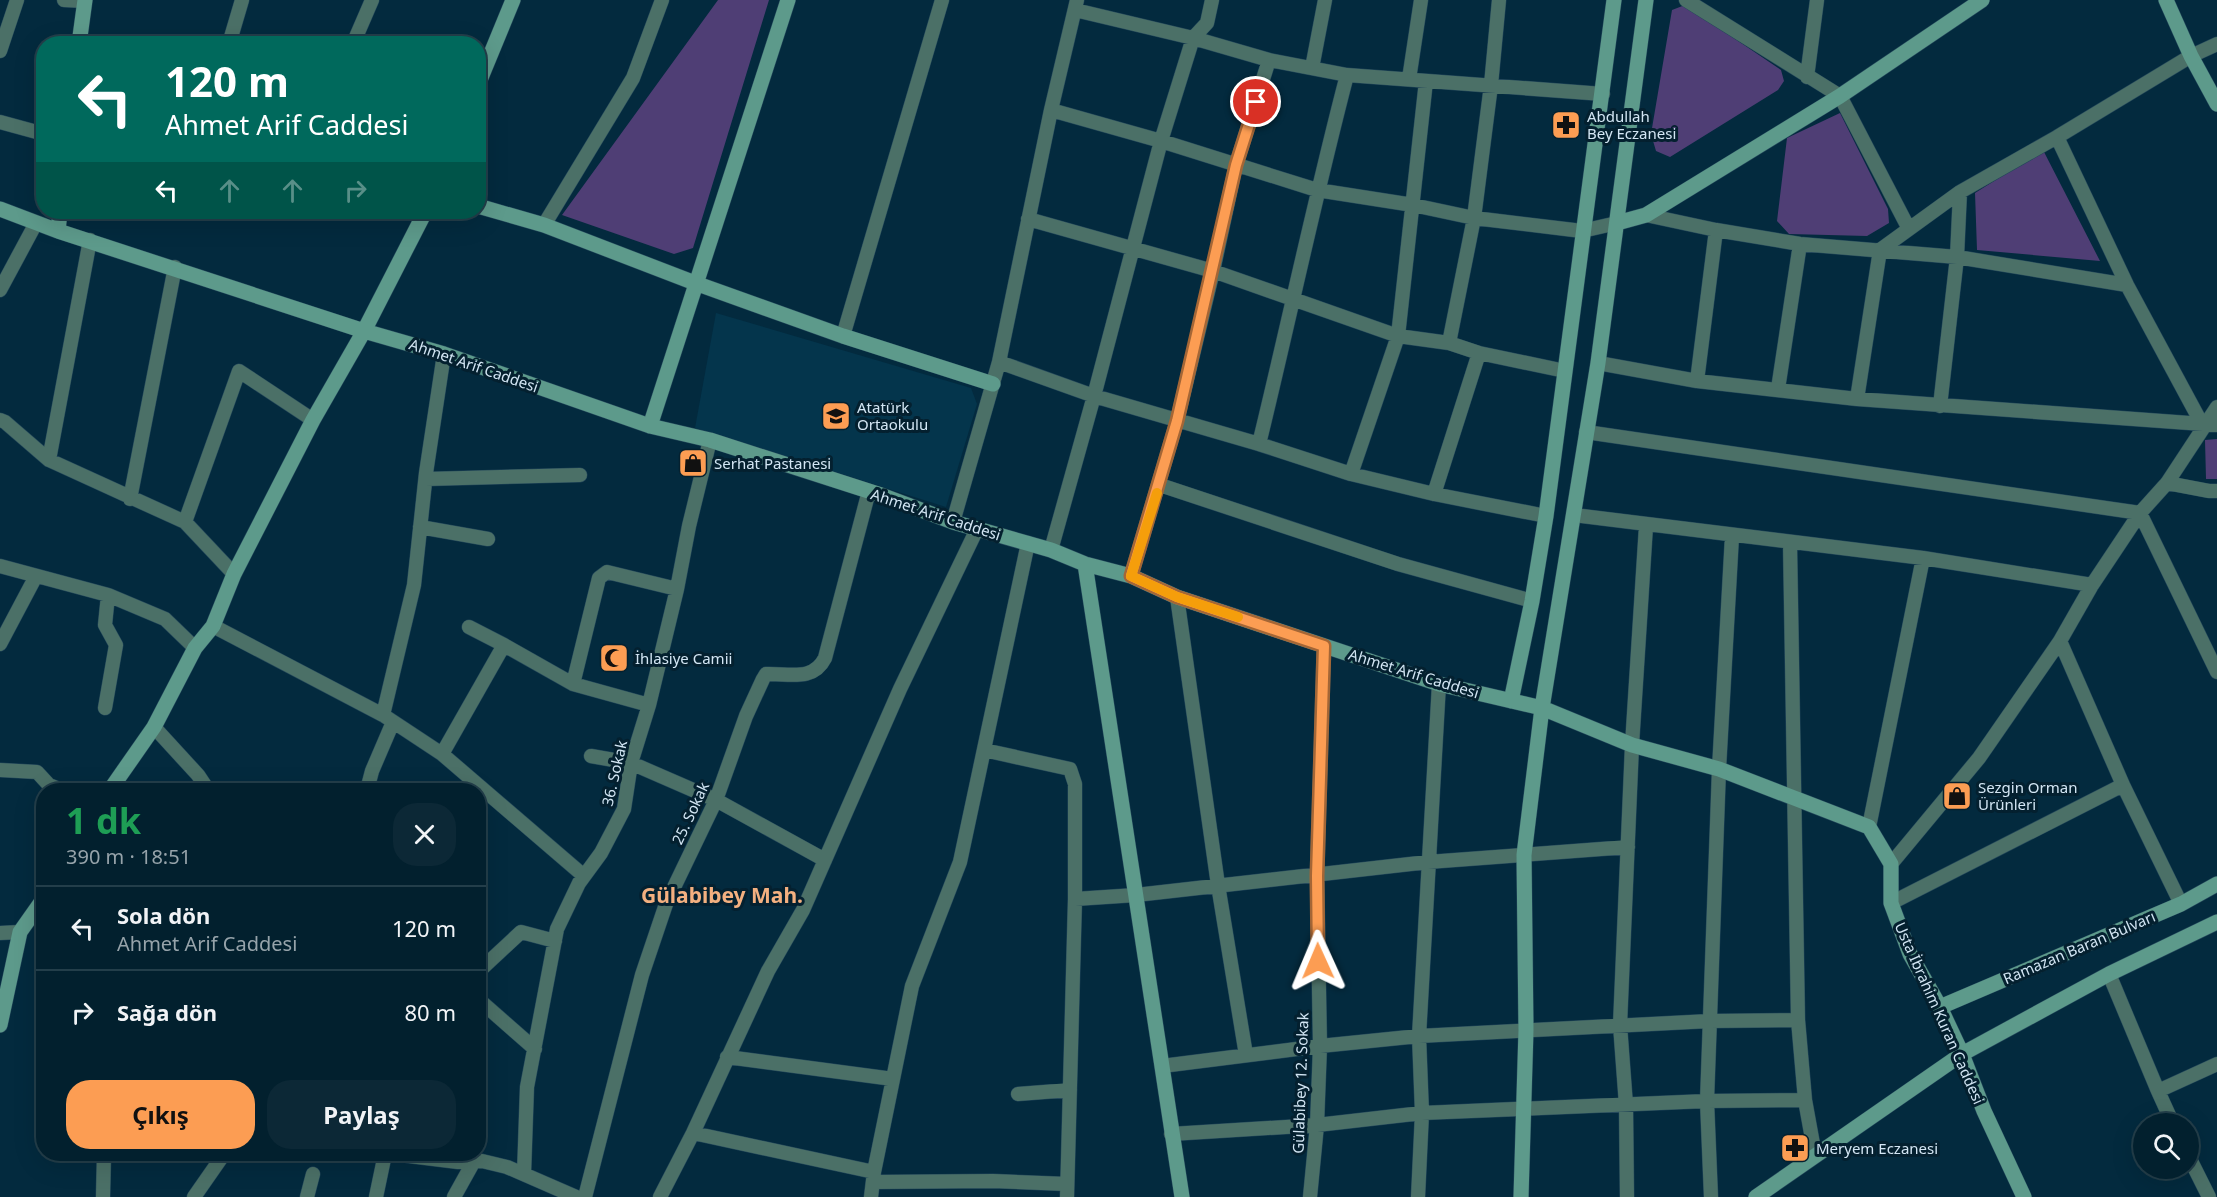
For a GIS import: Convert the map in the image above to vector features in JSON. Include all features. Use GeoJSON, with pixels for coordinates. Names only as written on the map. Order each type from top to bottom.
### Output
{"type":"FeatureCollection","features":[{"type":"Feature","properties":{"kind":"street"},"geometry":{"type":"LineString","coordinates":[[0,51],[17,0]]}},
{"type":"Feature","properties":{"kind":"street"},"geometry":{"type":"LineString","coordinates":[[64,0],[85,1],[80,36]]}},
{"type":"Feature","properties":{"kind":"street"},"geometry":{"type":"LineString","coordinates":[[231,36],[242,0]]}},
{"type":"Feature","properties":{"kind":"street"},"geometry":{"type":"LineString","coordinates":[[356,36],[372,0]]}},
{"type":"Feature","properties":{"kind":"street"},"geometry":{"type":"LineString","coordinates":[[486,66],[513,0]]}},
{"type":"Feature","properties":{"kind":"street"},"geometry":{"type":"LineString","coordinates":[[544,225],[633,78],[663,0]]}},
{"type":"Feature","properties":{"kind":"street"},"geometry":{"type":"LineString","coordinates":[[650,426],[788,0]]}},
{"type":"Feature","properties":{"kind":"street"},"geometry":{"type":"LineString","coordinates":[[843,336],[942,0]]}},
{"type":"Feature","properties":{"kind":"street"},"geometry":{"type":"LineString","coordinates":[[1051,550],[1161,141],[1193,38],[1207,23],[1212,0]]}},
{"type":"Feature","properties":{"kind":"street"},"geometry":{"type":"LineString","coordinates":[[1312,68],[1325,0]]}},
{"type":"Feature","properties":{"kind":"street"},"geometry":{"type":"LineString","coordinates":[[1409,80],[1421,0]]}},
{"type":"Feature","properties":{"kind":"street"},"geometry":{"type":"LineString","coordinates":[[1449,343],[1474,218],[1491,85],[1498,0]]}},
{"type":"Feature","properties":{"kind":"street"},"geometry":{"type":"LineString","coordinates":[[1511,701],[1532,601],[1546,516],[1614,0]]}},
{"type":"Feature","properties":{"kind":"street"},"geometry":{"type":"LineString","coordinates":[[1521,1197],[1526,1030],[1524,855],[1542,708],[1598,363],[1646,0]]}},
{"type":"Feature","properties":{"kind":"street"},"geometry":{"type":"LineString","coordinates":[[1686,0],[1840,96],[1909,229]]}},
{"type":"Feature","properties":{"kind":"street"},"geometry":{"type":"LineString","coordinates":[[1808,77],[1817,0]]}},
{"type":"Feature","properties":{"kind":"street"},"geometry":{"type":"LineString","coordinates":[[1051,110],[1317,189],[1474,218],[1582,231],[1646,215],[1840,96],[1982,0]]}},
{"type":"Feature","properties":{"kind":"street"},"geometry":{"type":"LineString","coordinates":[[2166,0],[2191,56],[2217,104]]}},
{"type":"Feature","properties":{"kind":"street"},"geometry":{"type":"LineString","coordinates":[[953,522],[999,362],[1051,110],[1076,5],[1269,60],[1347,75],[1603,94]]}},
{"type":"Feature","properties":{"kind":"street"},"geometry":{"type":"LineString","coordinates":[[1857,399],[1880,250],[1960,192],[2057,137],[2191,56],[2217,44]]}},
{"type":"Feature","properties":{"kind":"street"},"geometry":{"type":"LineString","coordinates":[[1131,576],[1160,485],[1177,421],[1236,165],[1269,60]]}},
{"type":"Feature","properties":{"kind":"street"},"geometry":{"type":"LineString","coordinates":[[1259,444],[1294,300],[1317,189],[1347,75]]}},
{"type":"Feature","properties":{"kind":"street"},"geometry":{"type":"LineString","coordinates":[[1351,474],[1398,336],[1426,81]]}},
{"type":"Feature","properties":{"kind":"street"},"geometry":{"type":"LineString","coordinates":[[0,122],[36,132]]}},
{"type":"Feature","properties":{"kind":"street"},"geometry":{"type":"LineString","coordinates":[[2057,137],[2127,285],[2210,425]]}},
{"type":"Feature","properties":{"kind":"street"},"geometry":{"type":"LineString","coordinates":[[1940,406],[1957,257],[1960,192]]}},
{"type":"Feature","properties":{"kind":"street"},"geometry":{"type":"LineString","coordinates":[[486,208],[544,225],[695,283],[843,336],[993,384]]}},
{"type":"Feature","properties":{"kind":"street","name":"Ahmet Arif Caddesi"},"geometry":{"type":"LineString","coordinates":[[0,209],[58,231],[175,267],[364,331],[444,354],[650,426],[710,440],[869,491],[953,522],[1051,550],[1085,564],[1131,576],[1177,597],[1439,684],[1542,708],[1632,745],[1719,769],[1869,826]]}},
{"type":"Feature","properties":{"kind":"street"},"geometry":{"type":"LineString","coordinates":[[1646,215],[1800,244],[1957,257],[2127,285]]}},
{"type":"Feature","properties":{"kind":"street"},"geometry":{"type":"LineString","coordinates":[[58,231],[59,219]]}},
{"type":"Feature","properties":{"kind":"street"},"geometry":{"type":"LineString","coordinates":[[115,783],[154,727],[195,648],[213,626],[234,574],[313,420],[364,331],[421,219]]}},
{"type":"Feature","properties":{"kind":"street"},"geometry":{"type":"LineString","coordinates":[[1028,219],[1213,271],[1398,336],[1449,343],[1479,353],[1565,371]]}},
{"type":"Feature","properties":{"kind":"street"},"geometry":{"type":"LineString","coordinates":[[0,290],[36,223]]}},
{"type":"Feature","properties":{"kind":"street"},"geometry":{"type":"LineString","coordinates":[[1697,381],[1716,230]]}},
{"type":"Feature","properties":{"kind":"street"},"geometry":{"type":"LineString","coordinates":[[49,460],[90,240]]}},
{"type":"Feature","properties":{"kind":"street"},"geometry":{"type":"LineString","coordinates":[[1778,389],[1800,244]]}},
{"type":"Feature","properties":{"kind":"street"},"geometry":{"type":"LineString","coordinates":[[130,499],[175,267]]}},
{"type":"Feature","properties":{"kind":"street"},"geometry":{"type":"LineString","coordinates":[[1434,494],[1479,353]]}},
{"type":"Feature","properties":{"kind":"street"},"geometry":{"type":"LineString","coordinates":[[369,783],[388,718],[414,585],[444,354]]}},
{"type":"Feature","properties":{"kind":"street"},"geometry":{"type":"LineString","coordinates":[[999,362],[1094,396],[1259,444],[1351,474],[1434,494],[1546,516]]}},
{"type":"Feature","properties":{"kind":"street"},"geometry":{"type":"LineString","coordinates":[[1598,363],[1697,381],[1857,399],[2210,425]]}},
{"type":"Feature","properties":{"kind":"street"},"geometry":{"type":"LineString","coordinates":[[185,522],[239,371],[313,420]]}},
{"type":"Feature","properties":{"kind":"street"},"geometry":{"type":"LineString","coordinates":[[1923,558],[1869,826],[1891,864],[1979,758],[2060,641],[2092,585],[2140,513],[2168,483],[2210,425],[2217,407]]}},
{"type":"Feature","properties":{"kind":"street"},"geometry":{"type":"LineString","coordinates":[[0,420],[49,460],[130,499],[185,522],[234,574]]}},
{"type":"Feature","properties":{"kind":"street"},"geometry":{"type":"LineString","coordinates":[[1586,432],[2140,513]]}},
{"type":"Feature","properties":{"kind":"street","name":"36. Sokak"},"geometry":{"type":"LineString","coordinates":[[524,1174],[527,1086],[557,929],[579,883],[601,853],[624,809],[631,763],[649,705],[677,589],[688,526],[710,440]]}},
{"type":"Feature","properties":{"kind":"street"},"geometry":{"type":"LineString","coordinates":[[426,479],[580,475]]}},
{"type":"Feature","properties":{"kind":"street"},"geometry":{"type":"LineString","coordinates":[[2168,483],[2217,491]]}},
{"type":"Feature","properties":{"kind":"street"},"geometry":{"type":"LineString","coordinates":[[1160,485],[1398,564],[1532,601]]}},
{"type":"Feature","properties":{"kind":"street","name":"25. Sokak"},"geometry":{"type":"LineString","coordinates":[[585,1197],[642,975],[666,904],[716,800],[746,716],[766,674],[800,675],[820,668],[825,658],[869,491]]}},
{"type":"Feature","properties":{"kind":"street"},"geometry":{"type":"LineString","coordinates":[[2140,513],[2217,672]]}},
{"type":"Feature","properties":{"kind":"street"},"geometry":{"type":"LineString","coordinates":[[1574,515],[1646,526],[1923,558],[2092,585]]}},
{"type":"Feature","properties":{"kind":"street"},"geometry":{"type":"LineString","coordinates":[[1627,1197],[1626,1105],[1620,1025],[1632,745],[1646,526]]}},
{"type":"Feature","properties":{"kind":"street"},"geometry":{"type":"LineString","coordinates":[[420,527],[488,539]]}},
{"type":"Feature","properties":{"kind":"street"},"geometry":{"type":"LineString","coordinates":[[660,1197],[693,1133],[768,971],[803,910],[900,689],[977,529]]}},
{"type":"Feature","properties":{"kind":"street"},"geometry":{"type":"LineString","coordinates":[[1711,1197],[1707,1101],[1719,769],[1732,536]]}},
{"type":"Feature","properties":{"kind":"street"},"geometry":{"type":"LineString","coordinates":[[871,1197],[912,986],[960,862],[1028,543]]}},
{"type":"Feature","properties":{"kind":"street"},"geometry":{"type":"LineString","coordinates":[[1790,543],[1798,1020],[1805,1100],[1815,1155]]}},
{"type":"Feature","properties":{"kind":"street"},"geometry":{"type":"LineString","coordinates":[[1085,564],[1182,1197]]}},
{"type":"Feature","properties":{"kind":"street"},"geometry":{"type":"LineString","coordinates":[[0,566],[108,595],[165,619],[195,648]]}},
{"type":"Feature","properties":{"kind":"street"},"geometry":{"type":"LineString","coordinates":[[573,684],[599,578],[607,572],[677,589]]}},
{"type":"Feature","properties":{"kind":"street"},"geometry":{"type":"LineString","coordinates":[[0,644],[36,576]]}},
{"type":"Feature","properties":{"kind":"street"},"geometry":{"type":"LineString","coordinates":[[105,708],[116,645],[105,626],[108,595]]}},
{"type":"Feature","properties":{"kind":"street"},"geometry":{"type":"LineString","coordinates":[[1177,597],[1218,885],[1246,1055]]}},
{"type":"Feature","properties":{"kind":"street"},"geometry":{"type":"LineString","coordinates":[[213,626],[388,718],[442,753],[477,783]]}},
{"type":"Feature","properties":{"kind":"street"},"geometry":{"type":"LineString","coordinates":[[469,627],[573,684],[649,705]]}},
{"type":"Feature","properties":{"kind":"street"},"geometry":{"type":"LineString","coordinates":[[2060,641],[2123,784],[2181,904]]}},
{"type":"Feature","properties":{"kind":"street"},"geometry":{"type":"LineString","coordinates":[[442,753],[504,645]]}},
{"type":"Feature","properties":{"kind":"street","name":"Gülabibey 12. Sokak"},"geometry":{"type":"LineString","coordinates":[[1310,1197],[1317,1125],[1320,1046],[1317,876],[1324,646]]}},
{"type":"Feature","properties":{"kind":"street"},"geometry":{"type":"LineString","coordinates":[[1418,1197],[1422,1113],[1419,1036],[1439,684]]}},
{"type":"Feature","properties":{"kind":"street"},"geometry":{"type":"LineString","coordinates":[[154,727],[203,783]]}},
{"type":"Feature","properties":{"kind":"street"},"geometry":{"type":"LineString","coordinates":[[693,1133],[874,1177],[993,1181],[1067,1191],[1075,899],[1075,784],[1070,769],[984,750]]}},
{"type":"Feature","properties":{"kind":"street"},"geometry":{"type":"LineString","coordinates":[[591,756],[631,763],[716,800],[825,860]]}},
{"type":"Feature","properties":{"kind":"street"},"geometry":{"type":"LineString","coordinates":[[0,770],[37,772],[47,783]]}},
{"type":"Feature","properties":{"kind":"street"},"geometry":{"type":"LineString","coordinates":[[1891,903],[2123,784]]}},
{"type":"Feature","properties":{"kind":"street"},"geometry":{"type":"LineString","coordinates":[[486,791],[584,876]]}},
{"type":"Feature","properties":{"kind":"street"},"geometry":{"type":"LineString","coordinates":[[1075,899],[1136,895],[1428,862],[1628,847]]}},
{"type":"Feature","properties":{"kind":"street","name":"Usta İbrahim Kuran Caddesi"},"geometry":{"type":"LineString","coordinates":[[1891,864],[1891,903],[1911,954],[1962,1054],[1984,1111],[2024,1197]]}},
{"type":"Feature","properties":{"kind":"street","name":"Ramazan Baran Bulvarı"},"geometry":{"type":"LineString","coordinates":[[1940,1007],[2181,904],[2217,885]]}},
{"type":"Feature","properties":{"kind":"street"},"geometry":{"type":"LineString","coordinates":[[0,1025],[20,932],[36,911]]}},
{"type":"Feature","properties":{"kind":"street"},"geometry":{"type":"LineString","coordinates":[[1756,1197],[1962,1054],[2109,974],[2217,922]]}},
{"type":"Feature","properties":{"kind":"street"},"geometry":{"type":"LineString","coordinates":[[0,933],[20,932]]}},
{"type":"Feature","properties":{"kind":"street"},"geometry":{"type":"LineString","coordinates":[[486,965],[521,932],[555,941]]}},
{"type":"Feature","properties":{"kind":"street"},"geometry":{"type":"LineString","coordinates":[[2109,974],[2168,1113]]}},
{"type":"Feature","properties":{"kind":"street"},"geometry":{"type":"LineString","coordinates":[[486,1006],[535,1049]]}},
{"type":"Feature","properties":{"kind":"street"},"geometry":{"type":"LineString","coordinates":[[1162,1066],[1419,1036],[1710,1021],[1798,1020]]}},
{"type":"Feature","properties":{"kind":"street"},"geometry":{"type":"LineString","coordinates":[[727,1057],[893,1079]]}},
{"type":"Feature","properties":{"kind":"street"},"geometry":{"type":"LineString","coordinates":[[2158,1091],[2217,1064]]}},
{"type":"Feature","properties":{"kind":"street"},"geometry":{"type":"LineString","coordinates":[[1018,1094],[1070,1090]]}},
{"type":"Feature","properties":{"kind":"street"},"geometry":{"type":"LineString","coordinates":[[1171,1134],[1317,1125],[1422,1113],[1707,1101],[1805,1100]]}},
{"type":"Feature","properties":{"kind":"street"},"geometry":{"type":"LineString","coordinates":[[103,1197],[104,1161]]}},
{"type":"Feature","properties":{"kind":"street"},"geometry":{"type":"LineString","coordinates":[[194,1197],[219,1161]]}},
{"type":"Feature","properties":{"kind":"street"},"geometry":{"type":"LineString","coordinates":[[376,1197],[384,1161]]}},
{"type":"Feature","properties":{"kind":"street"},"geometry":{"type":"LineString","coordinates":[[450,1161],[474,1161],[507,1167],[576,1197]]}},
{"type":"Feature","properties":{"kind":"street"},"geometry":{"type":"LineString","coordinates":[[454,1197],[474,1161]]}},
{"type":"Feature","properties":{"kind":"street"},"geometry":{"type":"LineString","coordinates":[[307,1197],[313,1174]]}},
{"type":"Feature","properties":{"kind":"street"},"geometry":{"type":"LineString","coordinates":[[2199,1177],[2209,1197]]}},
{"type":"Feature","properties":{"kind":"shaded area"},"geometry":{"type":"Polygon","coordinates":[[[718,0],[769,0],[693,248],[674,254],[562,215],[718,0]]]}},
{"type":"Feature","properties":{"kind":"shaded area"},"geometry":{"type":"Polygon","coordinates":[[[1685,5],[1781,70],[1784,81],[1778,90],[1670,157],[1656,151],[1651,134],[1672,10],[1685,5]]]}},
{"type":"Feature","properties":{"kind":"shaded area"},"geometry":{"type":"Polygon","coordinates":[[[1840,113],[1888,209],[1889,223],[1867,236],[1789,234],[1777,221],[1787,138],[1840,113]]]}},
{"type":"Feature","properties":{"kind":"shaded area"},"geometry":{"type":"Polygon","coordinates":[[[2043,150],[2100,261],[1977,250],[1975,193],[2043,150]]]}},
{"type":"Feature","properties":{"kind":"shaded area","name":"Atatürk Ortaokulu"},"geometry":{"type":"Polygon","coordinates":[[[716,313],[971,388],[977,404],[946,507],[695,428],[716,313]]]}},
{"type":"Feature","properties":{"kind":"shaded area"},"geometry":{"type":"Polygon","coordinates":[[[2217,439],[2217,479],[2206,479],[2205,440],[2217,439]]]}},
{"type":"Feature","properties":{"kind":"slow traffic"},"geometry":{"type":"LineString","coordinates":[[1157,493],[1131,576],[1177,597],[1238,617]]}},
{"type":"Feature","properties":{"kind":"place","name":"Abdullah Bey Eczanesi"},"geometry":{"type":"Point","coordinates":[1566,125]}},
{"type":"Feature","properties":{"kind":"place","name":"Atatürk Ortaokulu"},"geometry":{"type":"Point","coordinates":[836,416]}},
{"type":"Feature","properties":{"kind":"place","name":"Serhat Pastanesi"},"geometry":{"type":"Point","coordinates":[693,463]}},
{"type":"Feature","properties":{"kind":"place","name":"İhlasiye Camii"},"geometry":{"type":"Point","coordinates":[614,658]}},
{"type":"Feature","properties":{"kind":"place","name":"Sezgin Orman Ürünleri"},"geometry":{"type":"Point","coordinates":[1957,796]}},
{"type":"Feature","properties":{"kind":"place","name":"Meryem Eczanesi"},"geometry":{"type":"Point","coordinates":[1795,1148]}},
{"type":"Feature","properties":{"kind":"district","name":"Gülabibey Mah."},"geometry":{"type":"Point","coordinates":[722,895]}},
{"type":"Feature","properties":{"kind":"route"},"geometry":{"type":"LineString","coordinates":[[1256,102],[1236,165],[1177,421],[1160,485],[1131,576],[1177,597],[1324,646],[1317,876],[1318,961]]}}]}
